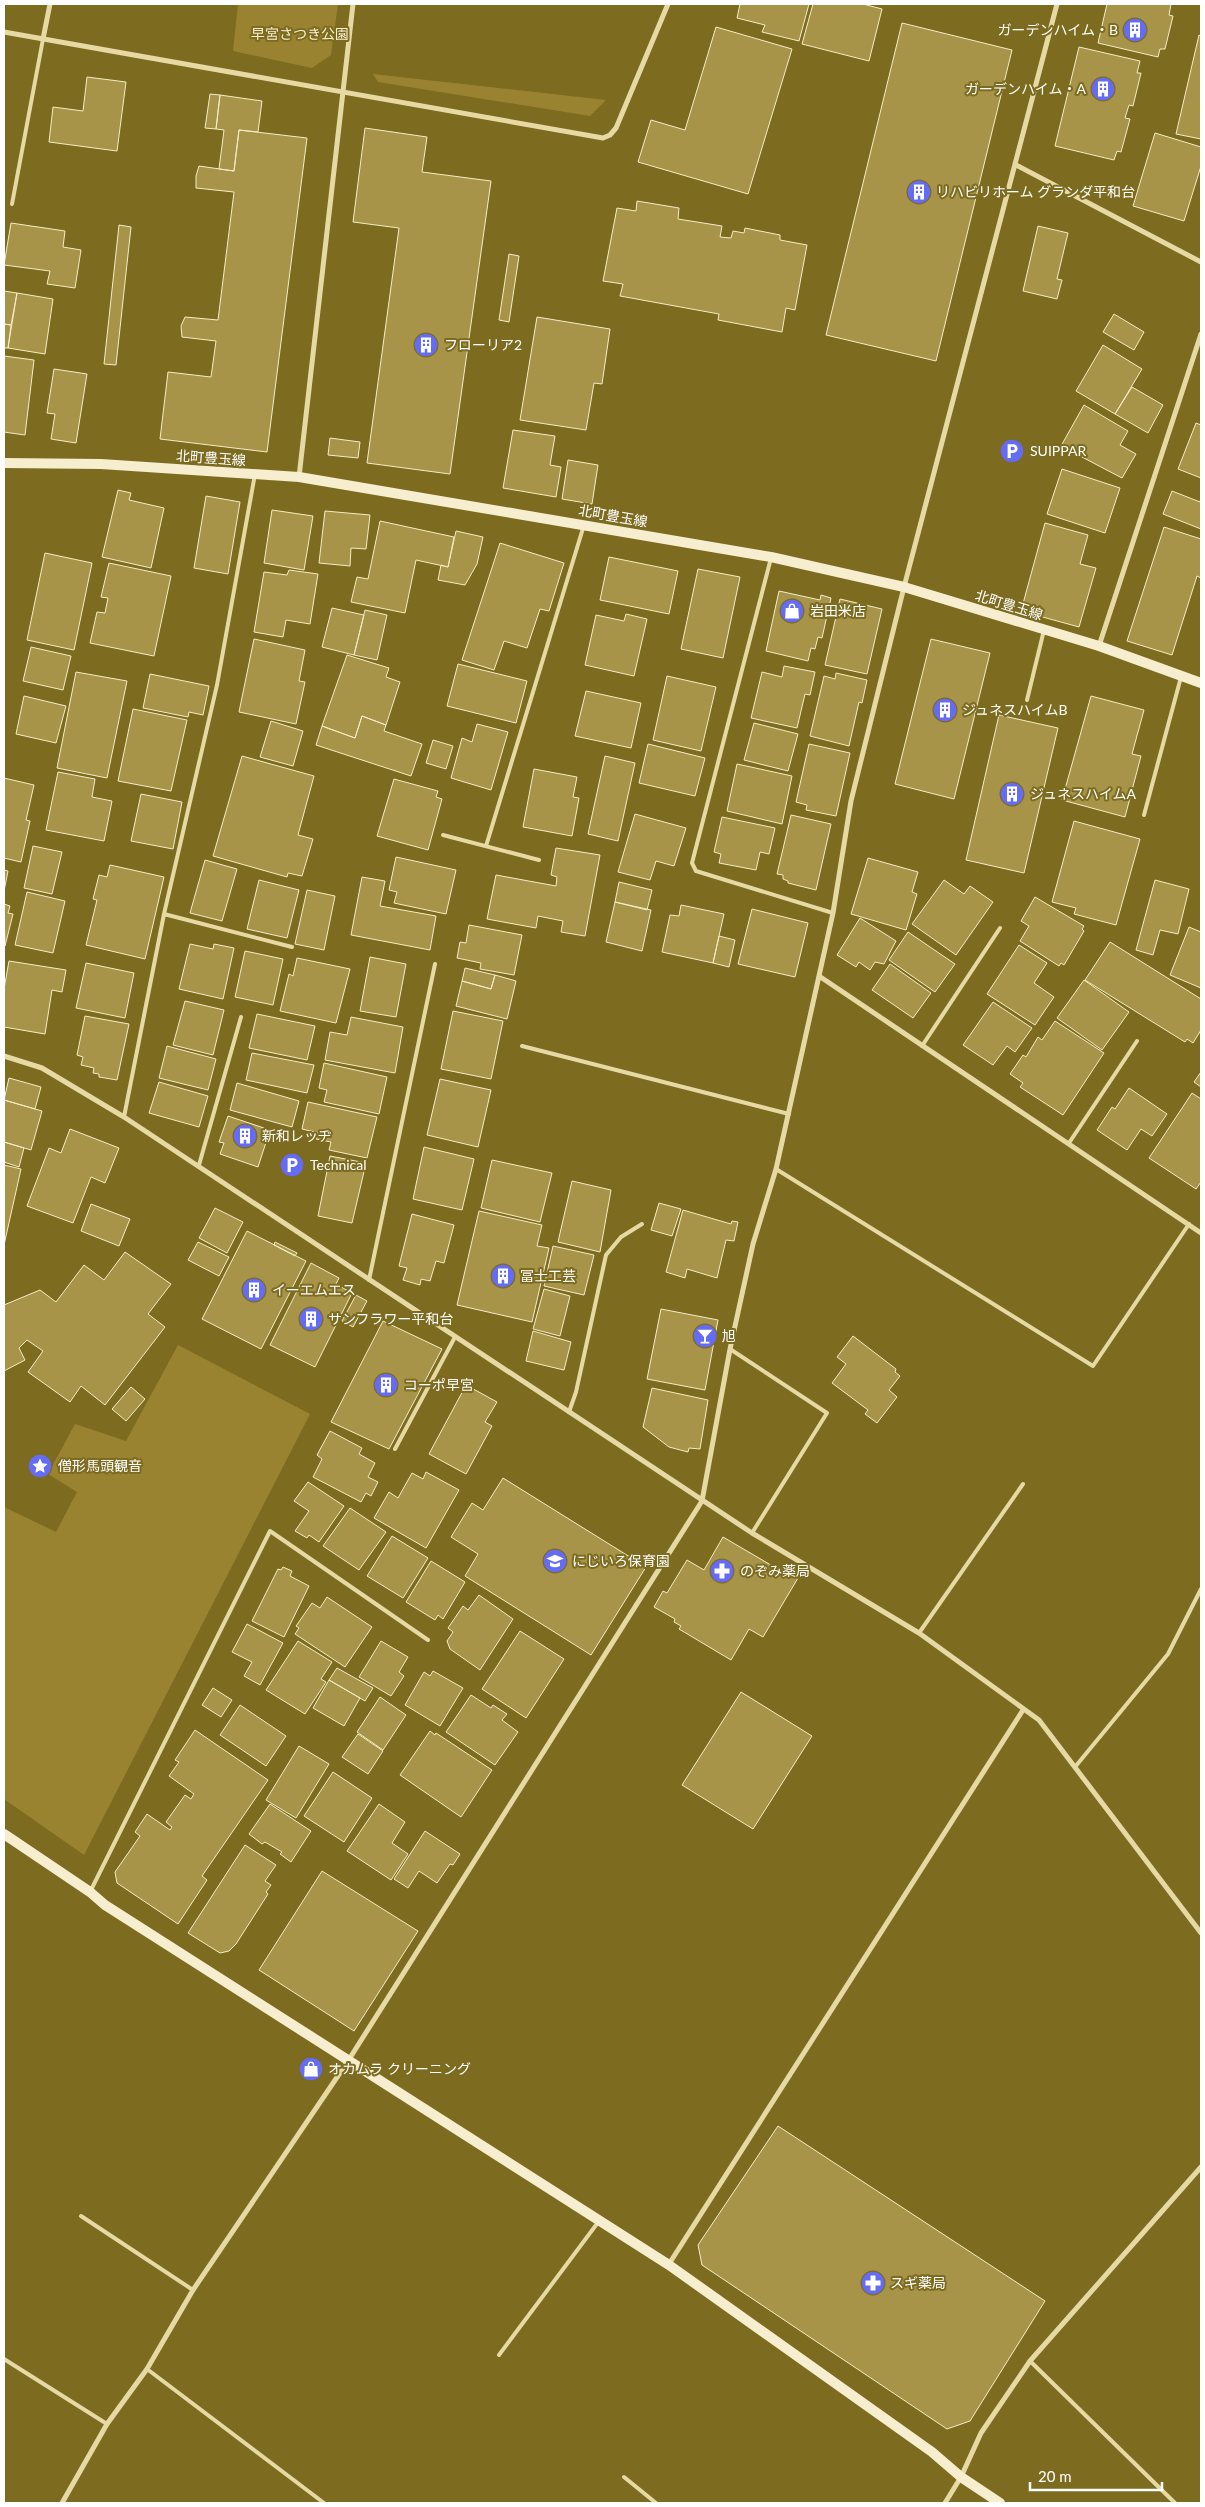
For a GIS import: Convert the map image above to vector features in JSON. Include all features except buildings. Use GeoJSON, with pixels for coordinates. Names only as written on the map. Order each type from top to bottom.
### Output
{"type":"FeatureCollection","features":[{"type":"Feature","properties":{"kind":"main road","name":"北町豊玉線"},"geometry":{"type":"LineString","coordinates":[[4,463],[101,464],[299,477],[771,557],[904,586],[1099,646],[1201,683]]}},
{"type":"Feature","properties":{"kind":"main road"},"geometry":{"type":"LineString","coordinates":[[4,1834],[90,1892],[105,1905],[669,2265],[932,2452],[961,2477],[1000,2503]]}},
{"type":"Feature","properties":{"kind":"street"},"geometry":{"type":"LineString","coordinates":[[43,39],[50,4]]}},
{"type":"Feature","properties":{"kind":"street"},"geometry":{"type":"LineString","coordinates":[[299,477],[353,4]]}},
{"type":"Feature","properties":{"kind":"street"},"geometry":{"type":"LineString","coordinates":[[4,32],[603,138],[610,135],[616,128],[668,4]]}},
{"type":"Feature","properties":{"kind":"street"},"geometry":{"type":"LineString","coordinates":[[62,2503],[107,2424],[147,2369],[193,2290],[348,2061],[702,1501],[730,1349],[753,1244],[776,1169],[833,913],[851,801],[904,586],[1016,165],[1056,4]]}},
{"type":"Feature","properties":{"kind":"street"},"geometry":{"type":"LineString","coordinates":[[1016,165],[1201,262]]}},
{"type":"Feature","properties":{"kind":"street"},"geometry":{"type":"LineString","coordinates":[[1099,646],[1201,334]]}},
{"type":"Feature","properties":{"kind":"street"},"geometry":{"type":"LineString","coordinates":[[819,976],[1201,1233]]}},
{"type":"Feature","properties":{"kind":"street"},"geometry":{"type":"LineString","coordinates":[[4,1056],[42,1068],[124,1117],[702,1501],[919,1633],[1039,1720],[1201,1933]]}},
{"type":"Feature","properties":{"kind":"street"},"geometry":{"type":"LineString","coordinates":[[669,2265],[1023,1710]]}},
{"type":"Feature","properties":{"kind":"street"},"geometry":{"type":"LineString","coordinates":[[945,2503],[961,2477],[981,2433],[1030,2361],[1201,2166]]}},
{"type":"Feature","properties":{"kind":"lane"},"geometry":{"type":"LineString","coordinates":[[12,204],[43,39]]}},
{"type":"Feature","properties":{"kind":"lane"},"geometry":{"type":"LineString","coordinates":[[124,1117],[164,914],[217,685],[255,474]]}},
{"type":"Feature","properties":{"kind":"lane"},"geometry":{"type":"LineString","coordinates":[[486,846],[584,526]]}},
{"type":"Feature","properties":{"kind":"lane"},"geometry":{"type":"LineString","coordinates":[[771,557],[692,863],[696,871],[833,913]]}},
{"type":"Feature","properties":{"kind":"lane"},"geometry":{"type":"LineString","coordinates":[[1027,700],[1044,630]]}},
{"type":"Feature","properties":{"kind":"lane"},"geometry":{"type":"LineString","coordinates":[[1144,815],[1181,676]]}},
{"type":"Feature","properties":{"kind":"lane"},"geometry":{"type":"LineString","coordinates":[[443,835],[539,860]]}},
{"type":"Feature","properties":{"kind":"lane"},"geometry":{"type":"LineString","coordinates":[[164,914],[292,947]]}},
{"type":"Feature","properties":{"kind":"lane"},"geometry":{"type":"LineString","coordinates":[[922,1046],[1000,928]]}},
{"type":"Feature","properties":{"kind":"lane"},"geometry":{"type":"LineString","coordinates":[[369,1280],[435,964]]}},
{"type":"Feature","properties":{"kind":"lane"},"geometry":{"type":"LineString","coordinates":[[198,1165],[241,1017]]}},
{"type":"Feature","properties":{"kind":"lane"},"geometry":{"type":"LineString","coordinates":[[1069,1143],[1137,1041]]}},
{"type":"Feature","properties":{"kind":"lane"},"geometry":{"type":"LineString","coordinates":[[522,1046],[789,1114]]}},
{"type":"Feature","properties":{"kind":"lane"},"geometry":{"type":"LineString","coordinates":[[776,1169],[1093,1366],[1189,1224]]}},
{"type":"Feature","properties":{"kind":"lane"},"geometry":{"type":"LineString","coordinates":[[569,1412],[576,1392],[606,1255],[621,1237],[642,1224]]}},
{"type":"Feature","properties":{"kind":"lane"},"geometry":{"type":"LineString","coordinates":[[395,1448],[455,1336]]}},
{"type":"Feature","properties":{"kind":"lane"},"geometry":{"type":"LineString","coordinates":[[730,1349],[827,1413],[752,1533]]}},
{"type":"Feature","properties":{"kind":"lane"},"geometry":{"type":"LineString","coordinates":[[919,1633],[1023,1484]]}},
{"type":"Feature","properties":{"kind":"lane"},"geometry":{"type":"LineString","coordinates":[[90,1892],[270,1531],[428,1640]]}},
{"type":"Feature","properties":{"kind":"lane"},"geometry":{"type":"LineString","coordinates":[[1075,1767],[1168,1654],[1201,1589]]}},
{"type":"Feature","properties":{"kind":"lane"},"geometry":{"type":"LineString","coordinates":[[81,2216],[193,2290]]}},
{"type":"Feature","properties":{"kind":"lane"},"geometry":{"type":"LineString","coordinates":[[499,2355],[600,2220]]}},
{"type":"Feature","properties":{"kind":"lane"},"geometry":{"type":"LineString","coordinates":[[4,2359],[107,2424]]}},
{"type":"Feature","properties":{"kind":"lane"},"geometry":{"type":"LineString","coordinates":[[1030,2361],[1175,2503]]}},
{"type":"Feature","properties":{"kind":"lane"},"geometry":{"type":"LineString","coordinates":[[147,2369],[324,2503]]}},
{"type":"Feature","properties":{"kind":"lane"},"geometry":{"type":"LineString","coordinates":[[624,2477],[656,2503]]}},
{"type":"Feature","properties":{"kind":"green space","name":"早宮さつき公園"},"geometry":{"type":"Polygon","coordinates":[[[238,4],[338,4],[331,55],[312,68],[233,51],[238,4]]]}},
{"type":"Feature","properties":{"kind":"green space"},"geometry":{"type":"Polygon","coordinates":[[[373,74],[606,100],[590,116],[378,82],[373,74]]]}},
{"type":"Feature","properties":{"kind":"green space"},"geometry":{"type":"Polygon","coordinates":[[[178,1345],[310,1414],[84,1855],[4,1799],[4,1507],[56,1532],[77,1492],[48,1474],[75,1424],[126,1441],[178,1345]]]}},
{"type":"Feature","properties":{"kind":"place","name":"ガーデンハイム・B"},"geometry":{"type":"Point","coordinates":[1135,30]}},
{"type":"Feature","properties":{"kind":"place","name":"ガーデンハイム・A"},"geometry":{"type":"Point","coordinates":[1103,89]}},
{"type":"Feature","properties":{"kind":"place","name":"リハビリホーム グランダ平和台"},"geometry":{"type":"Point","coordinates":[919,192]}},
{"type":"Feature","properties":{"kind":"place","name":"フローリア2"},"geometry":{"type":"Point","coordinates":[426,345]}},
{"type":"Feature","properties":{"kind":"place","name":"SUIPPAR"},"geometry":{"type":"Point","coordinates":[1012,451]}},
{"type":"Feature","properties":{"kind":"place","name":"岩田米店"},"geometry":{"type":"Point","coordinates":[792,611]}},
{"type":"Feature","properties":{"kind":"place","name":"ジュネスハイムB"},"geometry":{"type":"Point","coordinates":[945,710]}},
{"type":"Feature","properties":{"kind":"place","name":"ジュネスハイムA"},"geometry":{"type":"Point","coordinates":[1012,794]}},
{"type":"Feature","properties":{"kind":"place","name":"新和レッヂ"},"geometry":{"type":"Point","coordinates":[245,1136]}},
{"type":"Feature","properties":{"kind":"place","name":"Technical"},"geometry":{"type":"Point","coordinates":[292,1165]}},
{"type":"Feature","properties":{"kind":"place","name":"冨士工芸"},"geometry":{"type":"Point","coordinates":[503,1276]}},
{"type":"Feature","properties":{"kind":"place","name":"イーエムエス"},"geometry":{"type":"Point","coordinates":[254,1290]}},
{"type":"Feature","properties":{"kind":"place","name":"サンフラワー平和台"},"geometry":{"type":"Point","coordinates":[311,1319]}},
{"type":"Feature","properties":{"kind":"place","name":"旭"},"geometry":{"type":"Point","coordinates":[705,1336]}},
{"type":"Feature","properties":{"kind":"place","name":"コーポ早宮"},"geometry":{"type":"Point","coordinates":[386,1385]}},
{"type":"Feature","properties":{"kind":"place","name":"僧形馬頭観音"},"geometry":{"type":"Point","coordinates":[40,1466]}},
{"type":"Feature","properties":{"kind":"place","name":"にじいろ保育園"},"geometry":{"type":"Point","coordinates":[555,1561]}},
{"type":"Feature","properties":{"kind":"place","name":"のぞみ薬局"},"geometry":{"type":"Point","coordinates":[722,1571]}},
{"type":"Feature","properties":{"kind":"place","name":"オカムラ クリーニング"},"geometry":{"type":"Point","coordinates":[311,2069]}},
{"type":"Feature","properties":{"kind":"place","name":"スギ薬局"},"geometry":{"type":"Point","coordinates":[873,2283]}}]}
